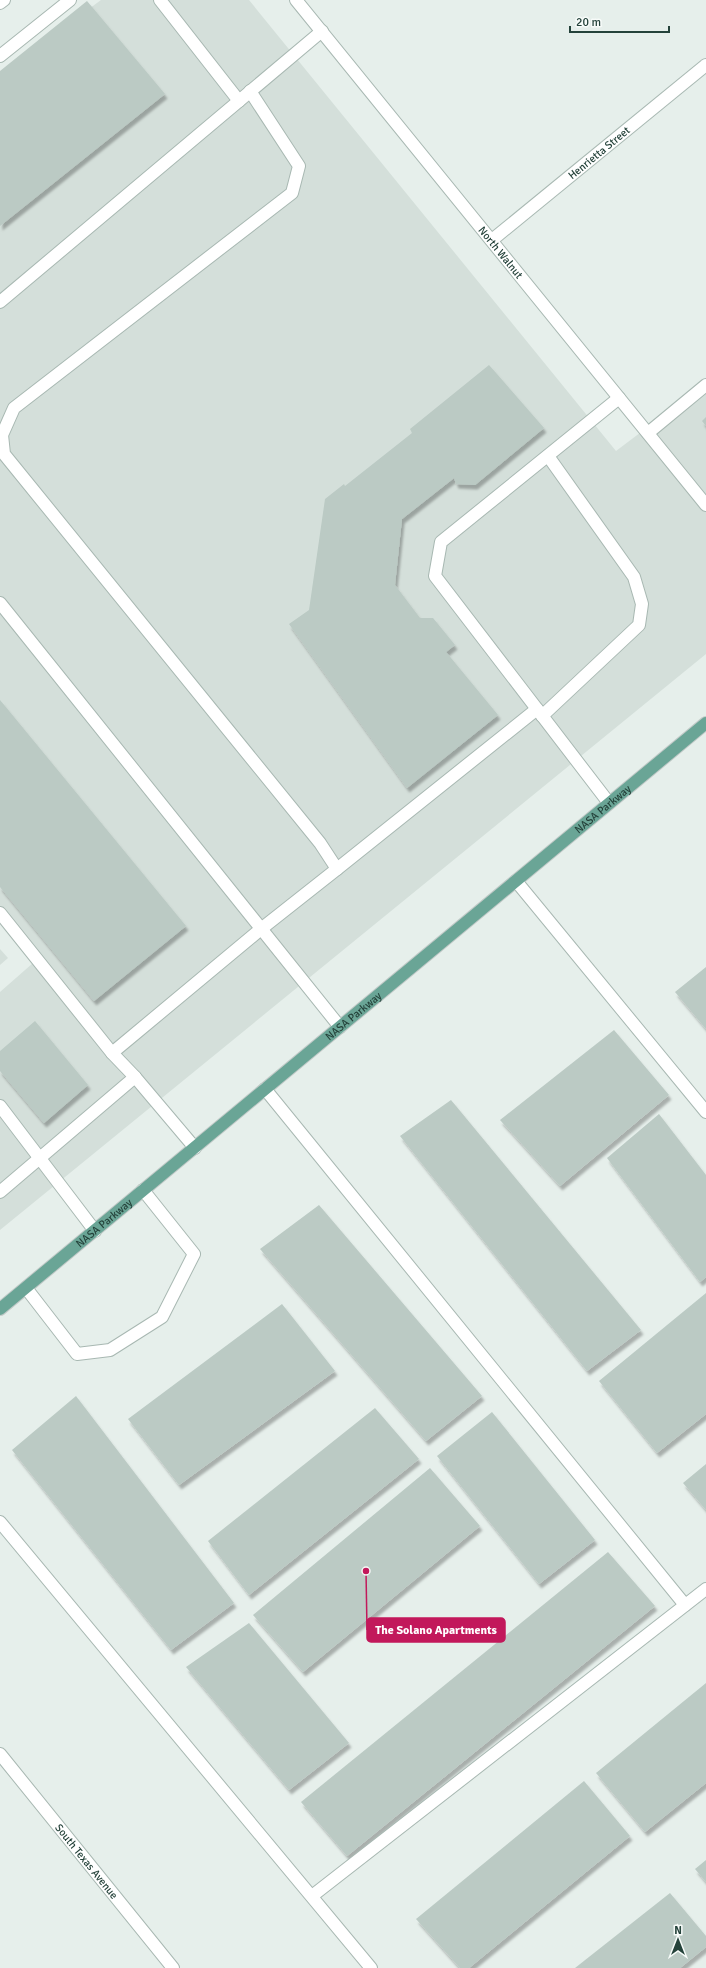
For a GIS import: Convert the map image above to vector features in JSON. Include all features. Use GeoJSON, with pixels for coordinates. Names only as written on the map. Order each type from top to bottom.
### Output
{"type":"FeatureCollection","features":[{"type":"Feature","properties":{"kind":"main road","name":"NASA Parkway"},"geometry":{"type":"LineString","coordinates":[[0,1309],[706,723]]}},
{"type":"Feature","properties":{"kind":"street"},"geometry":{"type":"LineString","coordinates":[[0,3],[4,0]]}},
{"type":"Feature","properties":{"kind":"street"},"geometry":{"type":"LineString","coordinates":[[0,56],[70,0]]}},
{"type":"Feature","properties":{"kind":"street"},"geometry":{"type":"LineString","coordinates":[[160,0],[240,101]]}},
{"type":"Feature","properties":{"kind":"street","name":"North Walnut"},"geometry":{"type":"LineString","coordinates":[[296,0],[706,505]]}},
{"type":"Feature","properties":{"kind":"street"},"geometry":{"type":"LineString","coordinates":[[0,302],[322,31]]}},
{"type":"Feature","properties":{"kind":"street","name":"Henrietta Street"},"geometry":{"type":"LineString","coordinates":[[492,240],[706,65]]}},
{"type":"Feature","properties":{"kind":"street"},"geometry":{"type":"LineString","coordinates":[[250,91],[299,166],[292,194],[14,408],[1,435],[4,454],[320,843],[337,869]]}},
{"type":"Feature","properties":{"kind":"street"},"geometry":{"type":"LineString","coordinates":[[648,433],[706,385]]}},
{"type":"Feature","properties":{"kind":"street"},"geometry":{"type":"LineString","coordinates":[[609,803],[435,576],[441,542],[619,398]]}},
{"type":"Feature","properties":{"kind":"street"},"geometry":{"type":"LineString","coordinates":[[112,1053],[261,929],[540,713],[639,625],[642,604],[634,577],[548,456]]}},
{"type":"Feature","properties":{"kind":"street"},"geometry":{"type":"LineString","coordinates":[[0,603],[340,1027]]}},
{"type":"Feature","properties":{"kind":"street"},"geometry":{"type":"LineString","coordinates":[[516,881],[706,1112]]}},
{"type":"Feature","properties":{"kind":"street"},"geometry":{"type":"LineString","coordinates":[[0,913],[112,1053],[135,1077],[194,1148]]}},
{"type":"Feature","properties":{"kind":"street"},"geometry":{"type":"LineString","coordinates":[[0,1192],[135,1077]]}},
{"type":"Feature","properties":{"kind":"street"},"geometry":{"type":"LineString","coordinates":[[265,1089],[685,1605]]}},
{"type":"Feature","properties":{"kind":"street"},"geometry":{"type":"LineString","coordinates":[[0,1106],[95,1231]]}},
{"type":"Feature","properties":{"kind":"street"},"geometry":{"type":"LineString","coordinates":[[26,1288],[77,1354],[110,1350],[162,1316],[194,1254],[143,1190]]}},
{"type":"Feature","properties":{"kind":"street"},"geometry":{"type":"LineString","coordinates":[[0,1522],[371,1968]]}},
{"type":"Feature","properties":{"kind":"street"},"geometry":{"type":"LineString","coordinates":[[312,1896],[706,1589]]}},
{"type":"Feature","properties":{"kind":"street","name":"South Texas Avenue"},"geometry":{"type":"LineString","coordinates":[[0,1754],[173,1968]]}},
{"type":"Feature","properties":{"kind":"shaded area"},"geometry":{"type":"Polygon","coordinates":[[[101,0],[249,0],[616,451],[706,383],[706,654],[0,1230],[0,992],[33,963],[0,923],[0,75],[101,0]]]}},
{"type":"Feature","properties":{"kind":"shaded area"},"geometry":{"type":"Polygon","coordinates":[[[0,949],[8,958],[0,965],[0,949]]]}},
{"type":"Feature","properties":{"kind":"building"},"geometry":{"type":"Polygon","coordinates":[[[87,1],[165,94],[0,226],[0,71],[87,1]]]}},
{"type":"Feature","properties":{"kind":"building"},"geometry":{"type":"Polygon","coordinates":[[[489,365],[544,428],[475,485],[456,484],[454,478],[402,519],[395,585],[420,618],[433,618],[455,645],[446,652],[498,715],[407,788],[289,624],[309,610],[325,499],[344,484],[345,486],[412,433],[410,429],[489,365]]]}},
{"type":"Feature","properties":{"kind":"building"},"geometry":{"type":"Polygon","coordinates":[[[706,417],[706,426],[702,421],[706,417]]]}},
{"type":"Feature","properties":{"kind":"building"},"geometry":{"type":"Polygon","coordinates":[[[0,700],[186,926],[94,1001],[0,887],[0,700]]]}},
{"type":"Feature","properties":{"kind":"building"},"geometry":{"type":"Polygon","coordinates":[[[706,967],[706,1029],[675,992],[706,967]]]}},
{"type":"Feature","properties":{"kind":"building"},"geometry":{"type":"Polygon","coordinates":[[[35,1021],[88,1085],[44,1123],[0,1071],[0,1051],[35,1021]]]}},
{"type":"Feature","properties":{"kind":"building"},"geometry":{"type":"Polygon","coordinates":[[[614,1030],[669,1095],[560,1186],[500,1120],[614,1030]]]}},
{"type":"Feature","properties":{"kind":"building"},"geometry":{"type":"Polygon","coordinates":[[[451,1100],[641,1330],[587,1371],[400,1136],[451,1100]]]}},
{"type":"Feature","properties":{"kind":"building"},"geometry":{"type":"Polygon","coordinates":[[[659,1114],[706,1175],[706,1277],[700,1282],[607,1158],[659,1114]]]}},
{"type":"Feature","properties":{"kind":"building"},"geometry":{"type":"Polygon","coordinates":[[[319,1205],[482,1396],[426,1441],[260,1249],[319,1205]]]}},
{"type":"Feature","properties":{"kind":"building"},"geometry":{"type":"Polygon","coordinates":[[[706,1293],[706,1414],[657,1453],[599,1381],[706,1293]]]}},
{"type":"Feature","properties":{"kind":"building"},"geometry":{"type":"Polygon","coordinates":[[[282,1304],[335,1371],[179,1485],[128,1419],[282,1304]]]}},
{"type":"Feature","properties":{"kind":"building"},"geometry":{"type":"Polygon","coordinates":[[[76,1396],[234,1603],[171,1650],[12,1450],[76,1396]]]}},
{"type":"Feature","properties":{"kind":"building"},"geometry":{"type":"Polygon","coordinates":[[[375,1408],[419,1459],[249,1595],[208,1541],[375,1408]]]}},
{"type":"Feature","properties":{"kind":"building"},"geometry":{"type":"Polygon","coordinates":[[[492,1412],[595,1540],[539,1584],[437,1456],[492,1412]]]}},
{"type":"Feature","properties":{"kind":"building"},"geometry":{"type":"Polygon","coordinates":[[[706,1464],[706,1510],[683,1483],[706,1464]]]}},
{"type":"Feature","properties":{"kind":"building"},"geometry":{"type":"Polygon","coordinates":[[[430,1468],[480,1526],[303,1672],[253,1615],[430,1468]]]}},
{"type":"Feature","properties":{"kind":"building"},"geometry":{"type":"Polygon","coordinates":[[[608,1552],[655,1606],[347,1856],[301,1802],[608,1552]]]}},
{"type":"Feature","properties":{"kind":"building"},"geometry":{"type":"Polygon","coordinates":[[[249,1623],[349,1743],[289,1790],[186,1667],[249,1623]]]}},
{"type":"Feature","properties":{"kind":"building"},"geometry":{"type":"Polygon","coordinates":[[[706,1683],[706,1783],[645,1832],[596,1773],[706,1683]]]}},
{"type":"Feature","properties":{"kind":"building"},"geometry":{"type":"Polygon","coordinates":[[[584,1781],[630,1836],[469,1968],[460,1968],[416,1919],[584,1781]]]}},
{"type":"Feature","properties":{"kind":"building"},"geometry":{"type":"Polygon","coordinates":[[[706,1860],[706,1882],[695,1869],[706,1860]]]}},
{"type":"Feature","properties":{"kind":"building"},"geometry":{"type":"Polygon","coordinates":[[[670,1893],[706,1936],[706,1947],[680,1968],[575,1968],[670,1893]]]}},
{"type":"Feature","properties":{"kind":"place","name":"The Solano Apartments"},"geometry":{"type":"Point","coordinates":[366,1571]}}]}
